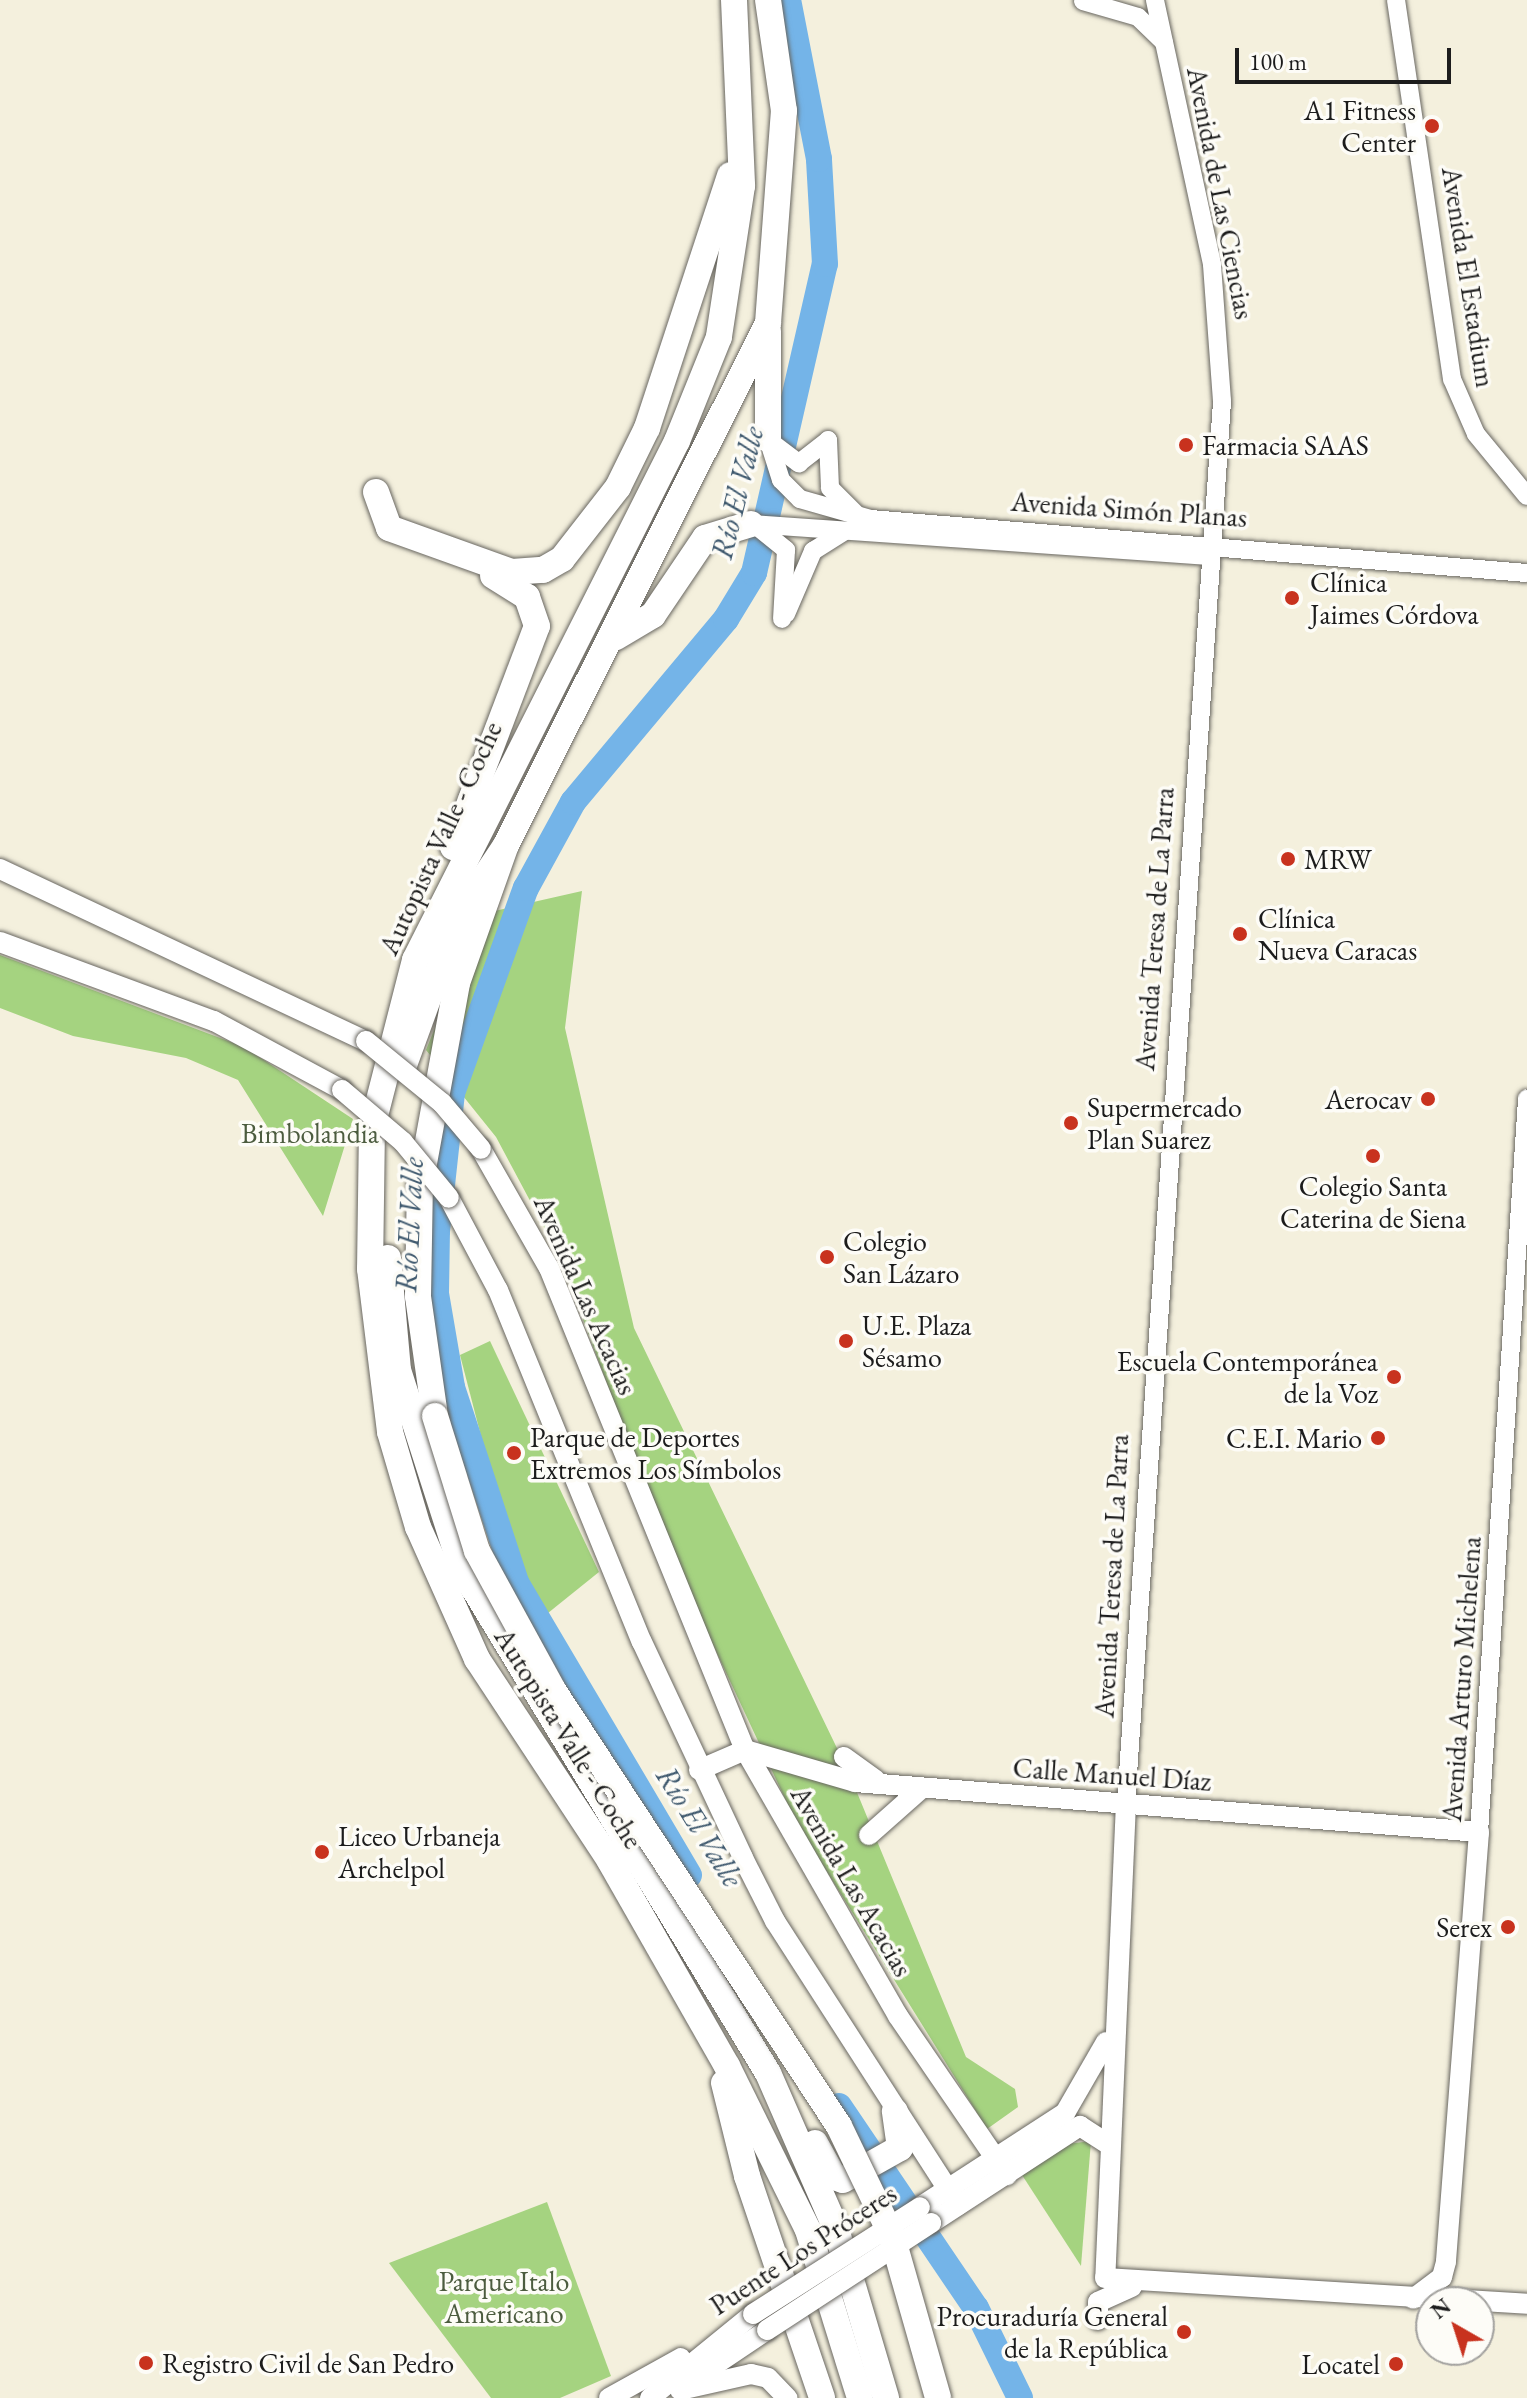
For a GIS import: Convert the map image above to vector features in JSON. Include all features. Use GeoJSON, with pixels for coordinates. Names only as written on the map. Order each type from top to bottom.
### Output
{"type":"FeatureCollection","features":[{"type":"Feature","properties":{"kind":"highway","name":"Autopista Valle - Coche"},"geometry":{"type":"LineString","coordinates":[[734,0],[743,151],[736,250],[701,391],[415,960],[372,1127],[374,1331],[390,1432],[418,1527],[477,1659],[610,1861],[717,2048],[808,2230],[860,2398]]}},
{"type":"Feature","properties":{"kind":"highway","name":"Autopista Valle - Coche"},"geometry":{"type":"LineString","coordinates":[[756,0],[781,178]]}},
{"type":"Feature","properties":{"kind":"highway","name":"Autopista Valle - Coche"},"geometry":{"type":"LineString","coordinates":[[768,0],[784,111],[768,323],[616,637],[506,845],[457,983],[420,1185],[418,1296],[435,1416],[477,1551],[553,1690],[839,2126],[892,2236],[938,2398]]}},
{"type":"Feature","properties":{"kind":"highway"},"geometry":{"type":"LineString","coordinates":[[376,492],[389,528],[512,572],[543,570],[562,559],[618,487],[647,428],[743,151]]}},
{"type":"Feature","properties":{"kind":"highway"},"geometry":{"type":"LineString","coordinates":[[768,323],[768,439]]}},
{"type":"Feature","properties":{"kind":"highway"},"geometry":{"type":"LineString","coordinates":[[616,637],[653,615],[705,538],[751,524]]}},
{"type":"Feature","properties":{"kind":"highway"},"geometry":{"type":"LineString","coordinates":[[366,530],[517,585],[537,626],[415,960]]}},
{"type":"Feature","properties":{"kind":"highway"},"geometry":{"type":"LineString","coordinates":[[506,845],[458,917],[392,1109],[384,1168],[398,1370],[428,1477],[484,1615],[834,2177],[843,2180],[897,2152],[895,2111]]}},
{"type":"Feature","properties":{"kind":"highway"},"geometry":{"type":"LineString","coordinates":[[717,2048],[747,2176],[822,2398]]}},
{"type":"Feature","properties":{"kind":"highway"},"geometry":{"type":"LineString","coordinates":[[768,2073],[836,2229],[886,2398]]}},
{"type":"Feature","properties":{"kind":"main road","name":"Avenida Las Acacias"},"geometry":{"type":"LineString","coordinates":[[0,869],[366,1041],[442,1103],[481,1149],[560,1293],[745,1750],[898,2016],[1001,2167]]}},
{"type":"Feature","properties":{"kind":"main road"},"geometry":{"type":"LineString","coordinates":[[0,942],[214,1021],[342,1090],[403,1142],[449,1198],[498,1290],[699,1770],[775,1921],[953,2197]]}},
{"type":"Feature","properties":{"kind":"main road","name":"Calle Manuel Díaz"},"geometry":{"type":"LineString","coordinates":[[745,1750],[820,1775],[891,1786],[1479,1832]]}},
{"type":"Feature","properties":{"kind":"main road"},"geometry":{"type":"LineString","coordinates":[[699,1770],[745,1750]]}},
{"type":"Feature","properties":{"kind":"main road"},"geometry":{"type":"LineString","coordinates":[[820,1775],[841,1752],[891,1786]]}},
{"type":"Feature","properties":{"kind":"main road"},"geometry":{"type":"LineString","coordinates":[[869,1835],[922,1788]]}},
{"type":"Feature","properties":{"kind":"main road","name":"Avenida Teresa de La Parra"},"geometry":{"type":"LineString","coordinates":[[1126,1803],[1111,2027],[1105,2278],[1146,2285]]}},
{"type":"Feature","properties":{"kind":"main road","name":"Avenida Arturo Michelena"},"geometry":{"type":"LineString","coordinates":[[1446,2262],[1479,1832]]}},
{"type":"Feature","properties":{"kind":"main road"},"geometry":{"type":"LineString","coordinates":[[1001,2167],[1078,2101],[1111,2027]]}},
{"type":"Feature","properties":{"kind":"main road"},"geometry":{"type":"LineString","coordinates":[[1001,2167],[1080,2126],[1108,2144]]}},
{"type":"Feature","properties":{"kind":"main road","name":"Puente Los Próceres"},"geometry":{"type":"LineString","coordinates":[[677,2394],[926,2215],[1001,2167]]}},
{"type":"Feature","properties":{"kind":"main road","name":"Puente Los Próceres"},"geometry":{"type":"LineString","coordinates":[[650,2398],[709,2343],[753,2314],[926,2215]]}},
{"type":"Feature","properties":{"kind":"main road"},"geometry":{"type":"LineString","coordinates":[[1098,2320],[1104,2297],[1146,2285],[1413,2299],[1442,2277],[1446,2262]]}},
{"type":"Feature","properties":{"kind":"main road"},"geometry":{"type":"LineString","coordinates":[[1446,2262],[1461,2286]]}},
{"type":"Feature","properties":{"kind":"main road"},"geometry":{"type":"LineString","coordinates":[[1495,2301],[1527,2304]]}},
{"type":"Feature","properties":{"kind":"main road"},"geometry":{"type":"LineString","coordinates":[[609,2398],[709,2343]]}},
{"type":"Feature","properties":{"kind":"main road"},"geometry":{"type":"LineString","coordinates":[[677,2394],[751,2374],[768,2378],[787,2398]]}},
{"type":"Feature","properties":{"kind":"street"},"geometry":{"type":"LineString","coordinates":[[1086,0],[1138,17],[1164,42]]}},
{"type":"Feature","properties":{"kind":"street","name":"Avenida de Las Ciencias"},"geometry":{"type":"LineString","coordinates":[[1155,0],[1212,264],[1222,354],[1207,549]]}},
{"type":"Feature","properties":{"kind":"street","name":"Avenida El Estadium"},"geometry":{"type":"LineString","coordinates":[[1396,0],[1452,379],[1476,434],[1527,496]]}},
{"type":"Feature","properties":{"kind":"street"},"geometry":{"type":"LineString","coordinates":[[768,439],[799,463],[828,440],[830,488],[838,502],[870,519]]}},
{"type":"Feature","properties":{"kind":"street","name":"Avenida Simón Planas"},"geometry":{"type":"LineString","coordinates":[[768,439],[777,472],[800,499],[870,519],[1527,573]]}},
{"type":"Feature","properties":{"kind":"street"},"geometry":{"type":"LineString","coordinates":[[751,524],[786,550],[782,619],[813,551],[844,532]]}},
{"type":"Feature","properties":{"kind":"street","name":"Avenida Simón Planas"},"geometry":{"type":"LineString","coordinates":[[751,524],[844,532],[1207,549]]}},
{"type":"Feature","properties":{"kind":"street","name":"Avenida Teresa de La Parra"},"geometry":{"type":"LineString","coordinates":[[1126,1803],[1207,549]]}},
{"type":"Feature","properties":{"kind":"street","name":"Avenida Arturo Michelena"},"geometry":{"type":"LineString","coordinates":[[1479,1832],[1527,1099]]}},
{"type":"Feature","properties":{"kind":"green space"},"geometry":{"type":"Polygon","coordinates":[[[582,891],[565,1028],[634,1328],[849,1773],[966,2057],[1015,2089],[1018,2107],[987,2129],[796,1822],[670,1553],[559,1255],[496,1137],[426,1050],[481,914],[582,891]]]}},
{"type":"Feature","properties":{"kind":"green space","name":"Bimbolandia"},"geometry":{"type":"Polygon","coordinates":[[[0,955],[244,1047],[353,1119],[323,1216],[238,1080],[186,1058],[73,1036],[0,1008],[0,955]]]}},
{"type":"Feature","properties":{"kind":"green space","name":"Parque de Deportes Extremos Los Símbolos"},"geometry":{"type":"Polygon","coordinates":[[[490,1341],[599,1572],[548,1613],[511,1552],[460,1355],[490,1341]]]}},
{"type":"Feature","properties":{"kind":"green space"},"geometry":{"type":"Polygon","coordinates":[[[1091,2141],[1081,2266],[1022,2175],[1067,2144],[1091,2141]]]}},
{"type":"Feature","properties":{"kind":"green space","name":"Parque Italo Americano"},"geometry":{"type":"Polygon","coordinates":[[[547,2202],[611,2376],[560,2398],[491,2398],[389,2263],[547,2202]]]}},
{"type":"Feature","properties":{"kind":"waterway","name":"Río El Valle"},"geometry":{"type":"LineString","coordinates":[[689,1875],[516,1582],[452,1387],[436,1293],[437,1231],[452,1093],[526,888],[573,802],[726,619],[754,573],[825,264],[819,159],[788,0]]}},
{"type":"Feature","properties":{"kind":"waterway","name":"Río El Valle"},"geometry":{"type":"LineString","coordinates":[[839,2106],[976,2308],[1020,2398]]}},
{"type":"Feature","properties":{"kind":"place","name":"A1 Fitness Center"},"geometry":{"type":"Point","coordinates":[1432,126]}},
{"type":"Feature","properties":{"kind":"place","name":"Farmacia SAAS"},"geometry":{"type":"Point","coordinates":[1186,445]}},
{"type":"Feature","properties":{"kind":"place","name":"Clínica Jaimes Córdova"},"geometry":{"type":"Point","coordinates":[1292,598]}},
{"type":"Feature","properties":{"kind":"place","name":"MRW"},"geometry":{"type":"Point","coordinates":[1288,859]}},
{"type":"Feature","properties":{"kind":"place","name":"Clínica Nueva Caracas"},"geometry":{"type":"Point","coordinates":[1240,934]}},
{"type":"Feature","properties":{"kind":"place","name":"Aerocav"},"geometry":{"type":"Point","coordinates":[1428,1099]}},
{"type":"Feature","properties":{"kind":"place","name":"Supermercado Plan Suarez"},"geometry":{"type":"Point","coordinates":[1071,1123]}},
{"type":"Feature","properties":{"kind":"place","name":"Colegio Santa Caterina de Siena"},"geometry":{"type":"Point","coordinates":[1373,1156]}},
{"type":"Feature","properties":{"kind":"place","name":"Colegio San Lázaro"},"geometry":{"type":"Point","coordinates":[827,1257]}},
{"type":"Feature","properties":{"kind":"place","name":"U.E. Plaza Sésamo"},"geometry":{"type":"Point","coordinates":[846,1341]}},
{"type":"Feature","properties":{"kind":"place","name":"Escuela Contemporánea de la Voz"},"geometry":{"type":"Point","coordinates":[1394,1377]}},
{"type":"Feature","properties":{"kind":"place","name":"C.E.I. Mario"},"geometry":{"type":"Point","coordinates":[1378,1438]}},
{"type":"Feature","properties":{"kind":"place","name":"Parque de Deportes Extremos Los Símbolos"},"geometry":{"type":"Point","coordinates":[514,1453]}},
{"type":"Feature","properties":{"kind":"place","name":"Liceo Urbaneja Archelpol"},"geometry":{"type":"Point","coordinates":[322,1852]}},
{"type":"Feature","properties":{"kind":"place","name":"Serex"},"geometry":{"type":"Point","coordinates":[1508,1927]}},
{"type":"Feature","properties":{"kind":"place","name":"Procuraduría General de la República"},"geometry":{"type":"Point","coordinates":[1184,2332]}},
{"type":"Feature","properties":{"kind":"place","name":"Registro Civil de San Pedro"},"geometry":{"type":"Point","coordinates":[146,2363]}},
{"type":"Feature","properties":{"kind":"place","name":"Locatel"},"geometry":{"type":"Point","coordinates":[1396,2364]}}]}
